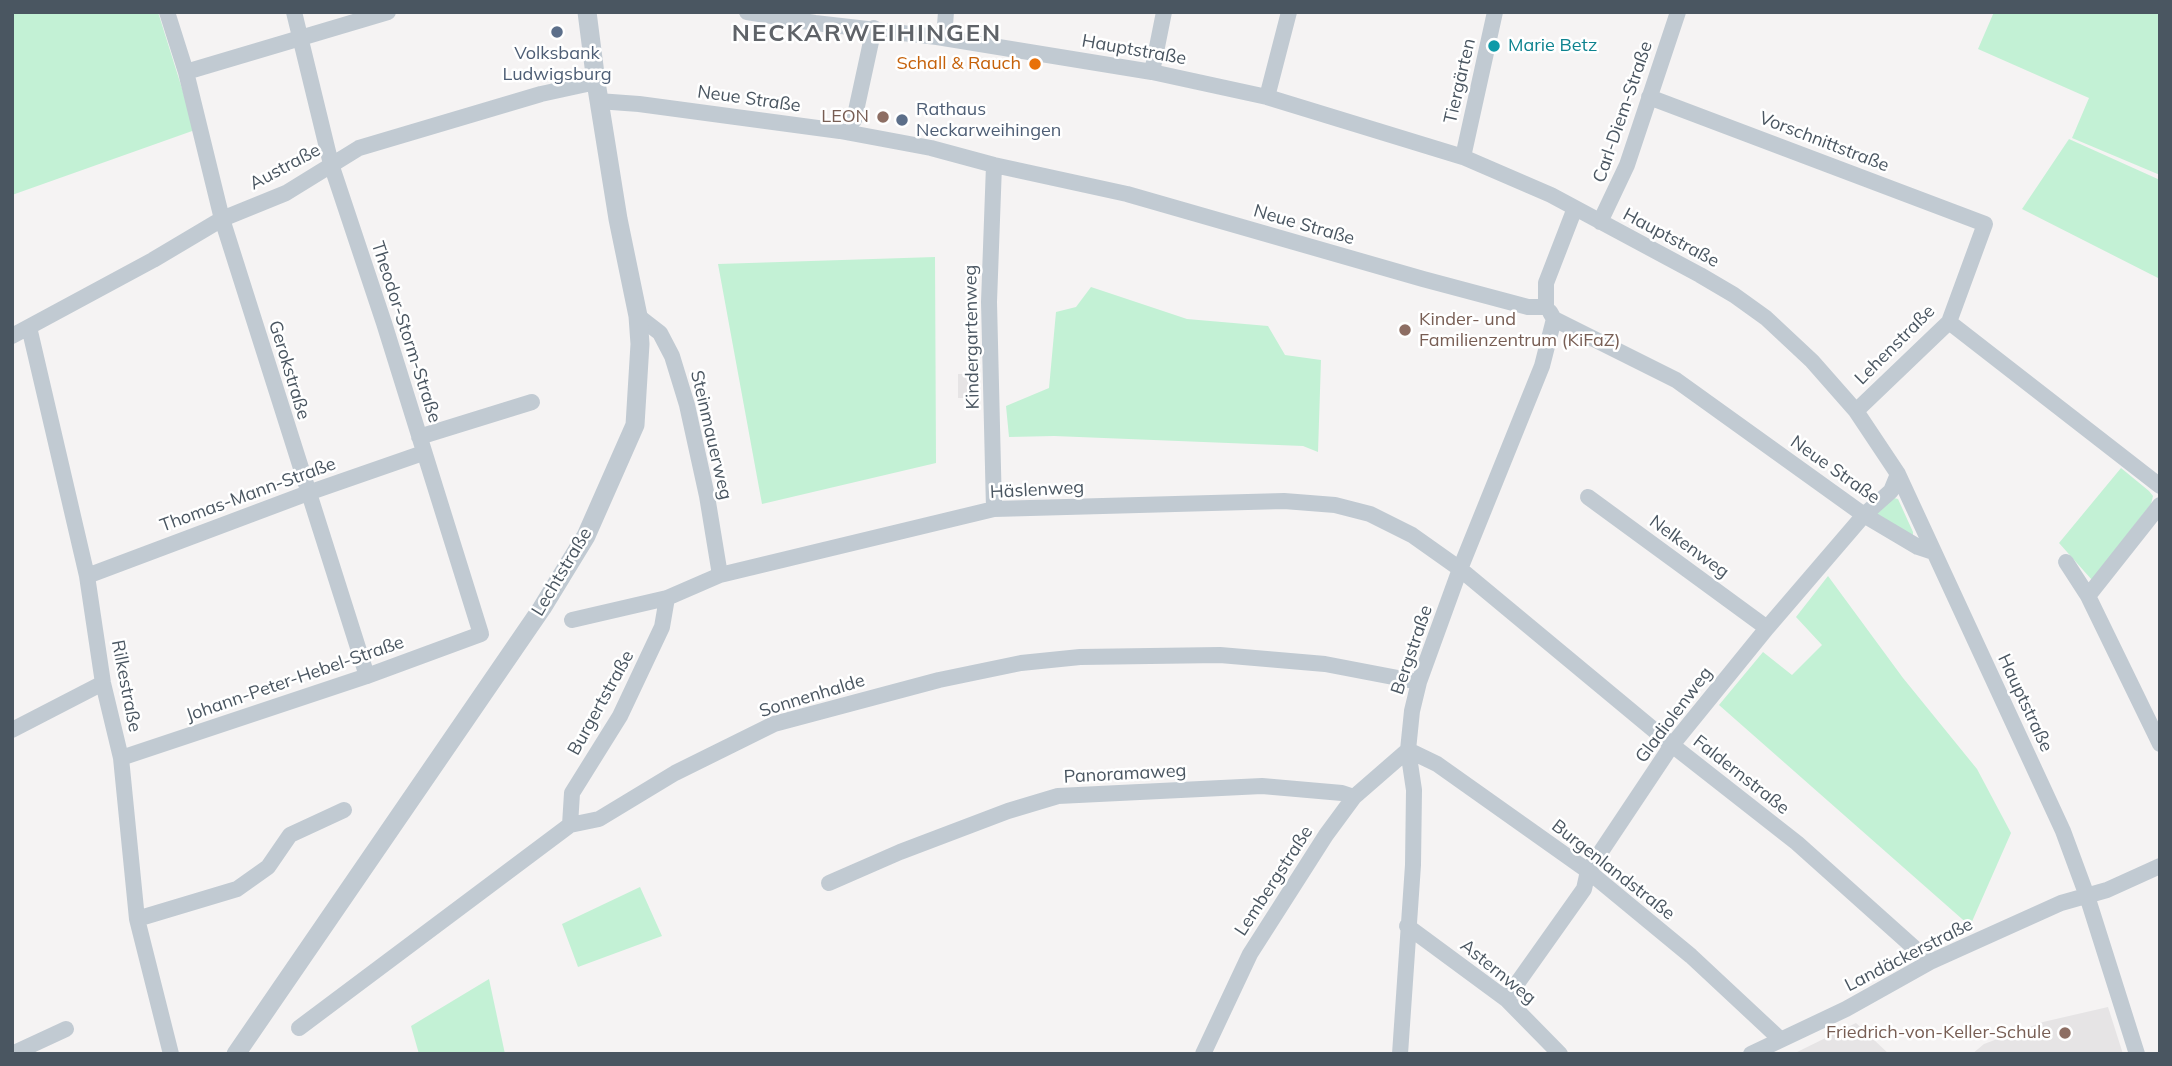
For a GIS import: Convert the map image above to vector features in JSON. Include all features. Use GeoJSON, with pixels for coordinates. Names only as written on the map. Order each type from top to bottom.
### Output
{"type":"FeatureCollection","features":[{"type":"Feature","properties":{"kind":"street","name":"Gerokstraße"},"geometry":{"type":"LineString","coordinates":[[167,12],[186,72],[222,219],[367,676]]}},
{"type":"Feature","properties":{"kind":"street","name":"Theodor-Storm-Straße"},"geometry":{"type":"LineString","coordinates":[[294,12],[331,164],[481,635]]}},
{"type":"Feature","properties":{"kind":"street"},"geometry":{"type":"LineString","coordinates":[[186,72],[388,12]]}},
{"type":"Feature","properties":{"kind":"street","name":"Lechtstraße"},"geometry":{"type":"LineString","coordinates":[[236,1054],[542,608],[586,536],[635,425],[640,344],[638,316],[618,219],[587,12]]}},
{"type":"Feature","properties":{"kind":"street","name":"Hauptstraße"},"geometry":{"type":"LineString","coordinates":[[747,12],[814,18],[944,38],[1152,72],[1267,97],[1463,157],[1551,195],[1734,295],[1766,318],[1799,348],[1856,411],[1898,474],[2063,831],[2087,896],[2137,1054]]}},
{"type":"Feature","properties":{"kind":"street"},"geometry":{"type":"LineString","coordinates":[[944,38],[946,12]]}},
{"type":"Feature","properties":{"kind":"street"},"geometry":{"type":"LineString","coordinates":[[1152,72],[1164,12]]}},
{"type":"Feature","properties":{"kind":"street"},"geometry":{"type":"LineString","coordinates":[[1267,97],[1289,12]]}},
{"type":"Feature","properties":{"kind":"street","name":"Tiergärten"},"geometry":{"type":"LineString","coordinates":[[1463,157],[1495,12]]}},
{"type":"Feature","properties":{"kind":"street","name":"Carl-Diem-Straße"},"geometry":{"type":"LineString","coordinates":[[1600,222],[1627,165],[1678,12]]}},
{"type":"Feature","properties":{"kind":"street"},"geometry":{"type":"LineString","coordinates":[[855,120],[874,29]]}},
{"type":"Feature","properties":{"kind":"street","name":"Austraße"},"geometry":{"type":"LineString","coordinates":[[12,336],[222,219],[286,193],[359,148],[541,94],[597,92]]}},
{"type":"Feature","properties":{"kind":"street","name":"Neue Straße"},"geometry":{"type":"LineString","coordinates":[[597,92],[639,104],[853,134],[931,148],[1127,194],[1550,313],[1676,380],[1864,515],[1918,547],[1933,552]]}},
{"type":"Feature","properties":{"kind":"street","name":"Vorschnittstraße"},"geometry":{"type":"LineString","coordinates":[[1649,97],[1985,224]]}},
{"type":"Feature","properties":{"kind":"street","name":"Kindergartenweg"},"geometry":{"type":"LineString","coordinates":[[994,164],[989,302],[994,509]]}},
{"type":"Feature","properties":{"kind":"street","name":"Bergstraße"},"geometry":{"type":"LineString","coordinates":[[1400,1054],[1413,865],[1414,790],[1408,750],[1412,710],[1419,682],[1460,569],[1542,366],[1550,313],[1546,283],[1575,208]]}},
{"type":"Feature","properties":{"kind":"street","name":"Lehenstraße"},"geometry":{"type":"LineString","coordinates":[[1856,411],[1949,322],[1985,224]]}},
{"type":"Feature","properties":{"kind":"street","name":"Steinmauerweg"},"geometry":{"type":"LineString","coordinates":[[638,316],[660,333],[672,356],[687,405],[707,496],[720,575]]}},
{"type":"Feature","properties":{"kind":"street"},"geometry":{"type":"LineString","coordinates":[[1949,322],[2160,486]]}},
{"type":"Feature","properties":{"kind":"street","name":"Rilkestraße"},"geometry":{"type":"LineString","coordinates":[[29,327],[87,576],[103,683],[121,758],[137,919],[171,1054]]}},
{"type":"Feature","properties":{"kind":"street"},"geometry":{"type":"LineString","coordinates":[[419,437],[532,402]]}},
{"type":"Feature","properties":{"kind":"street","name":"Thomas-Mann-Straße"},"geometry":{"type":"LineString","coordinates":[[87,576],[308,493],[424,453]]}},
{"type":"Feature","properties":{"kind":"street","name":"Gladiolenweg"},"geometry":{"type":"LineString","coordinates":[[1506,999],[1584,889],[1588,871],[1672,746],[1767,628],[1864,515],[1891,491],[1898,474]]}},
{"type":"Feature","properties":{"kind":"street","name":"Nelkenweg"},"geometry":{"type":"LineString","coordinates":[[1588,497],[1767,628]]}},
{"type":"Feature","properties":{"kind":"street","name":"Häslenweg"},"geometry":{"type":"LineString","coordinates":[[572,620],[667,598],[720,575],[994,509],[1284,501],[1335,505],[1370,514],[1412,535],[1460,569]]}},
{"type":"Feature","properties":{"kind":"street"},"geometry":{"type":"LineString","coordinates":[[2088,596],[2160,505]]}},
{"type":"Feature","properties":{"kind":"street"},"geometry":{"type":"LineString","coordinates":[[2066,562],[2088,596],[2160,744]]}},
{"type":"Feature","properties":{"kind":"street","name":"Faldernstraße"},"geometry":{"type":"LineString","coordinates":[[1460,569],[1672,746],[1797,843],[1930,962]]}},
{"type":"Feature","properties":{"kind":"street","name":"Burgertstraße"},"geometry":{"type":"LineString","coordinates":[[570,825],[572,793],[625,705],[662,627],[667,598]]}},
{"type":"Feature","properties":{"kind":"street","name":"Johann-Peter-Hebel-Straße"},"geometry":{"type":"LineString","coordinates":[[121,758],[481,635]]}},
{"type":"Feature","properties":{"kind":"street","name":"Sonnenhalde"},"geometry":{"type":"LineString","coordinates":[[299,1028],[570,825],[599,819],[675,773],[775,724],[939,680],[1021,663],[1080,657],[1220,655],[1325,664],[1419,682]]}},
{"type":"Feature","properties":{"kind":"street"},"geometry":{"type":"LineString","coordinates":[[12,730],[103,683]]}},
{"type":"Feature","properties":{"kind":"street","name":"Lembergstraße"},"geometry":{"type":"LineString","coordinates":[[1203,1054],[1250,954],[1326,835],[1354,797],[1408,750]]}},
{"type":"Feature","properties":{"kind":"street","name":"Burgenlandstraße"},"geometry":{"type":"LineString","coordinates":[[1408,750],[1437,764],[1588,871],[1691,956],[1780,1039]]}},
{"type":"Feature","properties":{"kind":"street","name":"Panoramaweg"},"geometry":{"type":"LineString","coordinates":[[829,883],[900,852],[1008,811],[1058,796],[1262,786],[1342,793],[1354,797]]}},
{"type":"Feature","properties":{"kind":"street"},"geometry":{"type":"LineString","coordinates":[[137,919],[237,889],[268,867],[290,835],[344,810]]}},
{"type":"Feature","properties":{"kind":"street","name":"Landäckerstraße"},"geometry":{"type":"LineString","coordinates":[[1751,1054],[1846,1009],[1930,962],[2061,903],[2107,890],[2160,866]]}},
{"type":"Feature","properties":{"kind":"street","name":"Asternweg"},"geometry":{"type":"LineString","coordinates":[[1407,926],[1506,999],[1560,1054]]}},
{"type":"Feature","properties":{"kind":"street"},"geometry":{"type":"LineString","coordinates":[[12,1054],[66,1029]]}},
{"type":"Feature","properties":{"kind":"shaded area"},"geometry":{"type":"Polygon","coordinates":[[[958,374],[979,374],[979,398],[958,398],[958,374]]]}},
{"type":"Feature","properties":{"kind":"shaded area","name":"Friedrich-von-Keller-Schule"},"geometry":{"type":"Polygon","coordinates":[[[2108,1007],[2123,1054],[1972,1054],[1984,1044],[2043,1022],[2108,1007]]]}},
{"type":"Feature","properties":{"kind":"shaded area"},"geometry":{"type":"Polygon","coordinates":[[[1856,1023],[1889,1054],[1793,1054],[1856,1023]]]}},
{"type":"Feature","properties":{"kind":"green space"},"geometry":{"type":"Polygon","coordinates":[[[12,12],[158,12],[195,130],[12,195],[12,12]]]}},
{"type":"Feature","properties":{"kind":"green space"},"geometry":{"type":"Polygon","coordinates":[[[1994,12],[2160,12],[2160,175],[2072,138],[2089,98],[1978,49],[1994,12]]]}},
{"type":"Feature","properties":{"kind":"green space"},"geometry":{"type":"Polygon","coordinates":[[[2069,139],[2160,180],[2160,279],[2022,209],[2069,139]]]}},
{"type":"Feature","properties":{"kind":"green space"},"geometry":{"type":"Polygon","coordinates":[[[935,257],[936,463],[762,504],[718,264],[935,257]]]}},
{"type":"Feature","properties":{"kind":"green space"},"geometry":{"type":"Polygon","coordinates":[[[1091,287],[1187,319],[1268,326],[1285,355],[1321,360],[1318,452],[1303,446],[1054,436],[1009,437],[1006,406],[1049,388],[1056,312],[1076,307],[1091,287]]]}},
{"type":"Feature","properties":{"kind":"green space"},"geometry":{"type":"Polygon","coordinates":[[[2121,468],[2149,491],[2153,496],[2151,504],[2092,580],[2059,543],[2121,468]]]}},
{"type":"Feature","properties":{"kind":"green space"},"geometry":{"type":"Polygon","coordinates":[[[1894,498],[1898,499],[1913,535],[1876,514],[1894,498]]]}},
{"type":"Feature","properties":{"kind":"green space"},"geometry":{"type":"Polygon","coordinates":[[[1828,576],[1903,678],[1977,769],[2011,833],[1970,926],[1719,705],[1763,652],[1792,675],[1822,645],[1796,617],[1828,576]]]}},
{"type":"Feature","properties":{"kind":"green space"},"geometry":{"type":"Polygon","coordinates":[[[640,887],[662,936],[578,967],[562,924],[640,887]]]}},
{"type":"Feature","properties":{"kind":"green space"},"geometry":{"type":"Polygon","coordinates":[[[489,979],[505,1054],[419,1054],[411,1026],[489,979]]]}},
{"type":"Feature","properties":{"kind":"place","name":"Volksbank Ludwigsburg"},"geometry":{"type":"Point","coordinates":[557,32]}},
{"type":"Feature","properties":{"kind":"place","name":"Marie Betz"},"geometry":{"type":"Point","coordinates":[1494,46]}},
{"type":"Feature","properties":{"kind":"place","name":"Schall & Rauch"},"geometry":{"type":"Point","coordinates":[1035,64]}},
{"type":"Feature","properties":{"kind":"place","name":"LEON"},"geometry":{"type":"Point","coordinates":[883,117]}},
{"type":"Feature","properties":{"kind":"place","name":"Rathaus Neckarweihingen"},"geometry":{"type":"Point","coordinates":[902,120]}},
{"type":"Feature","properties":{"kind":"place","name":"Kinder- und Familienzentrum (KiFaZ)"},"geometry":{"type":"Point","coordinates":[1405,330]}},
{"type":"Feature","properties":{"kind":"place","name":"Friedrich-von-Keller-Schule"},"geometry":{"type":"Point","coordinates":[2065,1033]}},
{"type":"Feature","properties":{"kind":"district","name":"NECKARWEIHINGEN"},"geometry":{"type":"Point","coordinates":[867,34]}}]}
